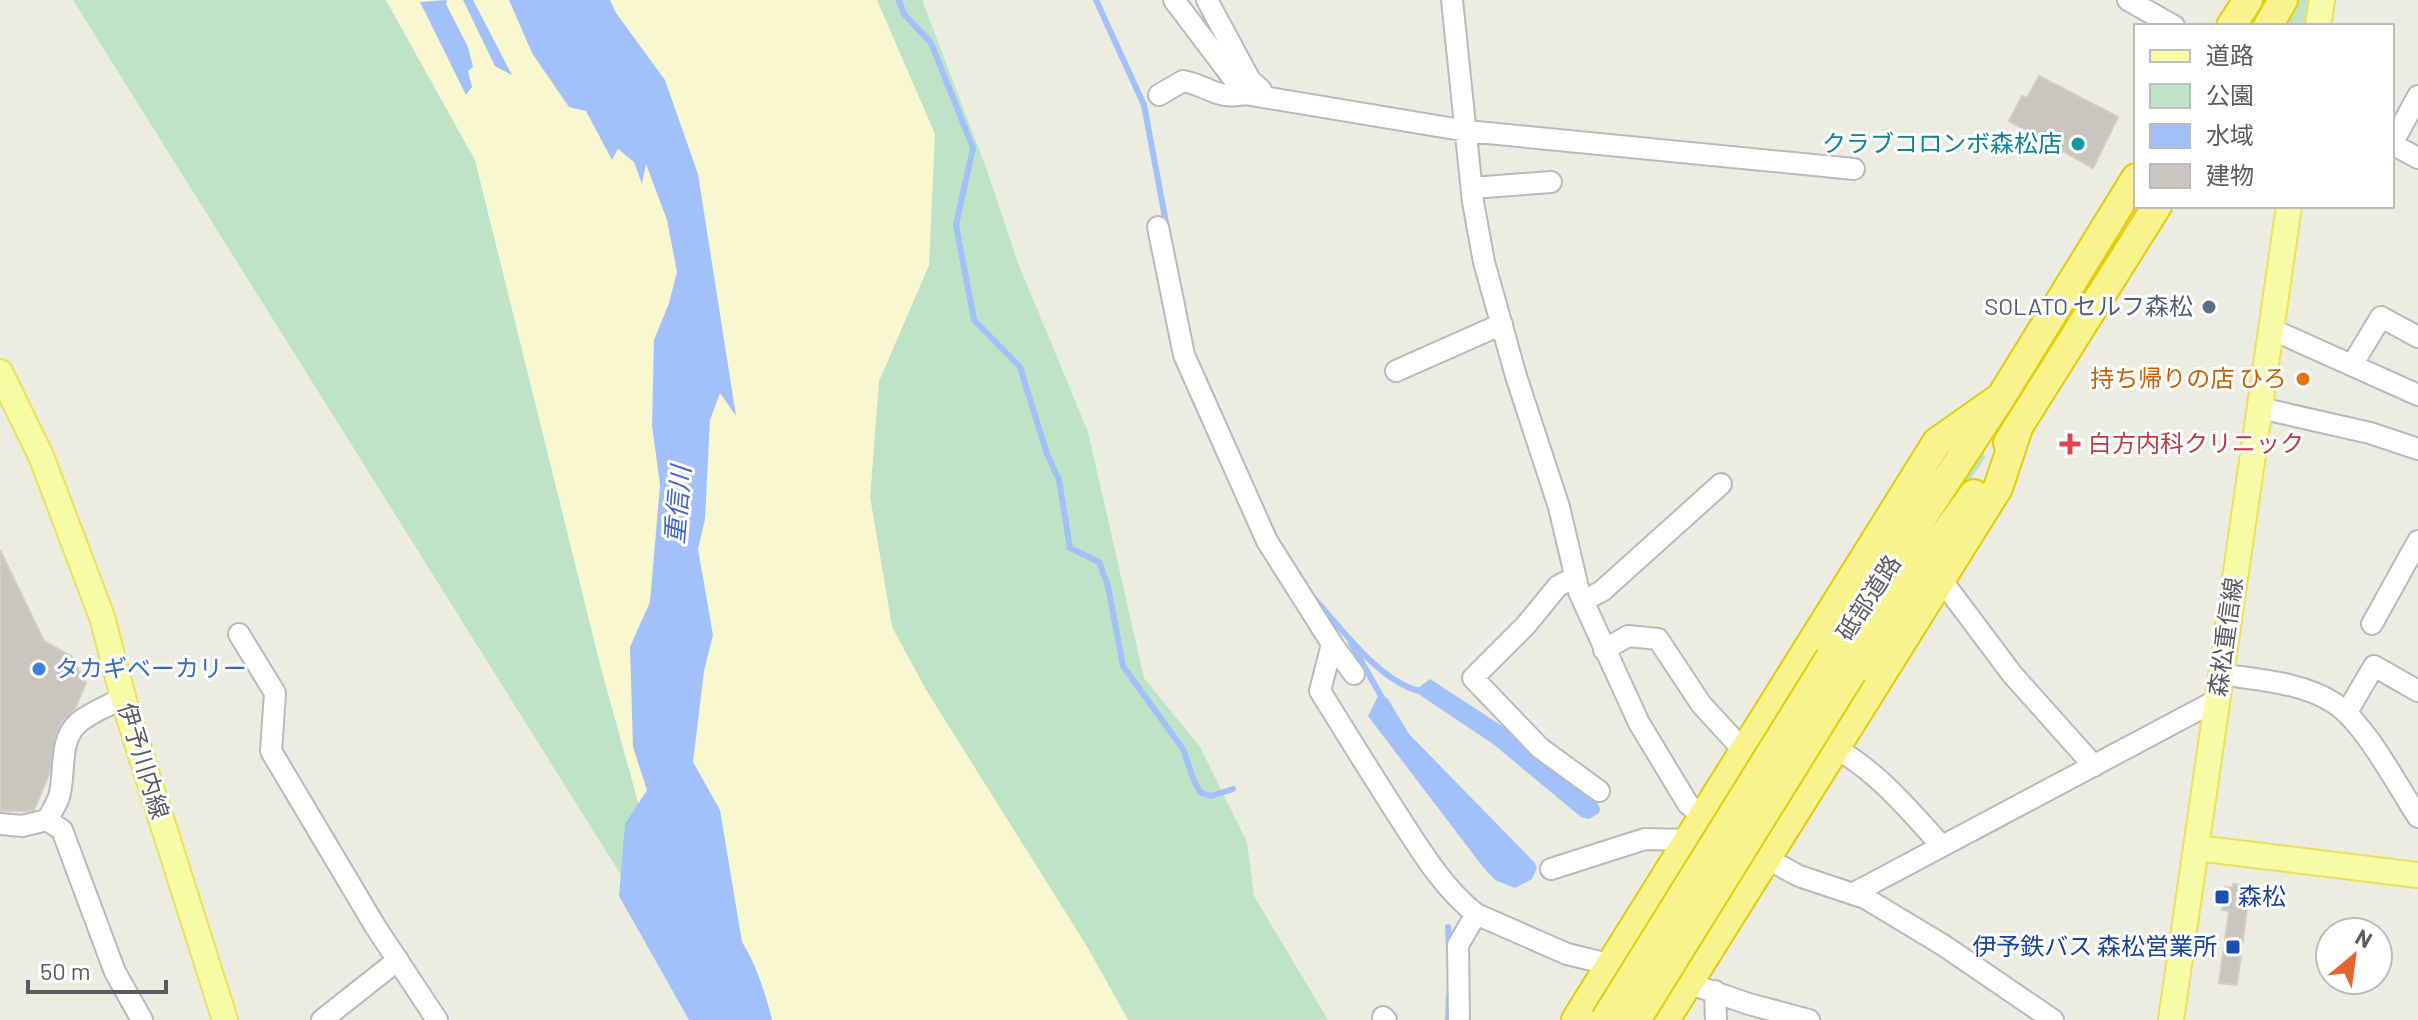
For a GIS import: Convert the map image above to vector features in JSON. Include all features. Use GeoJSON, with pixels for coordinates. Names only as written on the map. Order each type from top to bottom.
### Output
{"type":"FeatureCollection","features":[{"type":"Feature","properties":{"kind":"highway"},"geometry":{"type":"LineString","coordinates":[[2232,24],[2248,0]]}},
{"type":"Feature","properties":{"kind":"highway"},"geometry":{"type":"LineString","coordinates":[[2269,24],[2283,0]]}},
{"type":"Feature","properties":{"kind":"highway","name":"砥部道路"},"geometry":{"type":"LineString","coordinates":[[1636,1020],[1841,665],[2134,181]]}},
{"type":"Feature","properties":{"kind":"highway","name":"砥部道路"},"geometry":{"type":"LineString","coordinates":[[1605,1020],[1841,665],[1931,557],[2018,428],[2156,208]]}},
{"type":"Feature","properties":{"kind":"highway"},"geometry":{"type":"LineString","coordinates":[[1576,1020],[1937,442],[2001,397]]}},
{"type":"Feature","properties":{"kind":"highway"},"geometry":{"type":"LineString","coordinates":[[1665,1020],[1702,987],[1765,858],[1998,488],[2018,428]]}},
{"type":"Feature","properties":{"kind":"main road"},"geometry":{"type":"LineString","coordinates":[[2318,24],[2322,0]]}},
{"type":"Feature","properties":{"kind":"main road","name":"森松重信線"},"geometry":{"type":"LineString","coordinates":[[2171,1020],[2289,208]]}},
{"type":"Feature","properties":{"kind":"main road","name":"伊予川内線"},"geometry":{"type":"LineString","coordinates":[[0,372],[41,456],[102,617],[123,698],[225,1020]]}},
{"type":"Feature","properties":{"kind":"main road"},"geometry":{"type":"LineString","coordinates":[[2197,848],[2418,875]]}},
{"type":"Feature","properties":{"kind":"street"},"geometry":{"type":"LineString","coordinates":[[1174,0],[1245,94]]}},
{"type":"Feature","properties":{"kind":"street"},"geometry":{"type":"LineString","coordinates":[[1207,0],[1250,80],[1270,98]]}},
{"type":"Feature","properties":{"kind":"street"},"geometry":{"type":"LineString","coordinates":[[1452,0],[1472,188],[1484,262],[1559,507],[1575,577],[1604,650],[1696,829]]}},
{"type":"Feature","properties":{"kind":"street"},"geometry":{"type":"LineString","coordinates":[[2128,0],[2170,24]]}},
{"type":"Feature","properties":{"kind":"street"},"geometry":{"type":"LineString","coordinates":[[1159,95],[1183,81],[1195,83],[1227,98],[1245,94],[1467,131],[1854,169]]}},
{"type":"Feature","properties":{"kind":"street"},"geometry":{"type":"LineString","coordinates":[[2394,140],[2418,96]]}},
{"type":"Feature","properties":{"kind":"street"},"geometry":{"type":"LineString","coordinates":[[2394,145],[2418,158]]}},
{"type":"Feature","properties":{"kind":"street"},"geometry":{"type":"LineString","coordinates":[[1472,188],[1551,182]]}},
{"type":"Feature","properties":{"kind":"street"},"geometry":{"type":"LineString","coordinates":[[1158,227],[1184,355],[1267,541],[1354,674]]}},
{"type":"Feature","properties":{"kind":"street"},"geometry":{"type":"LineString","coordinates":[[2352,365],[2381,317],[2418,337]]}},
{"type":"Feature","properties":{"kind":"street"},"geometry":{"type":"LineString","coordinates":[[1396,371],[1502,324]]}},
{"type":"Feature","properties":{"kind":"street"},"geometry":{"type":"LineString","coordinates":[[2271,329],[2418,395]]}},
{"type":"Feature","properties":{"kind":"street"},"geometry":{"type":"LineString","coordinates":[[2260,408],[2370,433],[2418,449]]}},
{"type":"Feature","properties":{"kind":"street"},"geometry":{"type":"LineString","coordinates":[[1583,601],[1602,591],[1721,484]]}},
{"type":"Feature","properties":{"kind":"street"},"geometry":{"type":"LineString","coordinates":[[2372,624],[2418,541]]}},
{"type":"Feature","properties":{"kind":"street"},"geometry":{"type":"LineString","coordinates":[[1575,577],[1558,586],[1526,625],[1473,678],[1540,748],[1599,791]]}},
{"type":"Feature","properties":{"kind":"street"},"geometry":{"type":"LineString","coordinates":[[1939,584],[1949,590],[2012,674],[2094,766]]}},
{"type":"Feature","properties":{"kind":"street"},"geometry":{"type":"LineString","coordinates":[[239,634],[275,693],[271,751],[437,1020]]}},
{"type":"Feature","properties":{"kind":"street"},"geometry":{"type":"LineString","coordinates":[[1604,650],[1628,636],[1658,639],[1701,704],[1744,751]]}},
{"type":"Feature","properties":{"kind":"street"},"geometry":{"type":"LineString","coordinates":[[1332,644],[1320,691],[1421,852],[1464,905],[1476,914],[1567,954],[1702,987],[1809,1020]]}},
{"type":"Feature","properties":{"kind":"street"},"geometry":{"type":"LineString","coordinates":[[2345,711],[2374,666],[2418,691]]}},
{"type":"Feature","properties":{"kind":"street"},"geometry":{"type":"LineString","coordinates":[[2220,674],[2313,693],[2332,701],[2359,726],[2418,817]]}},
{"type":"Feature","properties":{"kind":"street"},"geometry":{"type":"LineString","coordinates":[[47,820],[59,797],[65,747],[70,734],[90,715],[123,698]]}},
{"type":"Feature","properties":{"kind":"street"},"geometry":{"type":"LineString","coordinates":[[1854,893],[2217,700]]}},
{"type":"Feature","properties":{"kind":"street"},"geometry":{"type":"LineString","coordinates":[[1835,748],[1859,762],[1889,789],[1941,845]]}},
{"type":"Feature","properties":{"kind":"street"},"geometry":{"type":"LineString","coordinates":[[0,824],[22,826],[47,820],[62,830],[115,972],[142,1020]]}},
{"type":"Feature","properties":{"kind":"street"},"geometry":{"type":"LineString","coordinates":[[1551,869],[1645,839],[1696,829],[1799,876],[1854,893],[1943,945],[2053,1020]]}},
{"type":"Feature","properties":{"kind":"street"},"geometry":{"type":"LineString","coordinates":[[1459,1020],[1458,945],[1476,914]]}},
{"type":"Feature","properties":{"kind":"street"},"geometry":{"type":"LineString","coordinates":[[322,1020],[398,960]]}},
{"type":"Feature","properties":{"kind":"street"},"geometry":{"type":"LineString","coordinates":[[1702,987],[1716,1020]]}},
{"type":"Feature","properties":{"kind":"green space"},"geometry":{"type":"Polygon","coordinates":[[[73,0],[386,0],[475,160],[601,668],[688,982],[73,0]]]}},
{"type":"Feature","properties":{"kind":"green space"},"geometry":{"type":"Polygon","coordinates":[[[877,0],[922,0],[985,165],[1018,263],[1088,432],[1144,678],[1200,747],[1247,842],[1254,896],[1328,1020],[1128,1020],[1086,945],[926,690],[892,627],[870,497],[879,381],[929,265],[877,0]]]}},
{"type":"Feature","properties":{"kind":"green space"},"geometry":{"type":"Polygon","coordinates":[[[2298,0],[2315,0],[2311,24],[2283,24],[2298,0]]]}},
{"type":"Feature","properties":{"kind":"green space"},"geometry":{"type":"Polygon","coordinates":[[[2101,259],[2106,259],[2106,265],[1996,441],[1989,440],[2101,259]]]}},
{"type":"Feature","properties":{"kind":"green space"},"geometry":{"type":"Polygon","coordinates":[[[1983,449],[1985,458],[1931,539],[1925,533],[1983,449]]]}},
{"type":"Feature","properties":{"kind":"sand"},"geometry":{"type":"Polygon","coordinates":[[[386,0],[877,0],[935,134],[929,265],[879,381],[870,497],[892,627],[926,690],[1086,945],[1128,1020],[711,1020],[688,982],[601,668],[475,160],[386,0]]]}},
{"type":"Feature","properties":{"kind":"water"},"geometry":{"type":"Polygon","coordinates":[[[447,0],[446,4],[468,47],[473,67],[468,71],[472,87],[466,95],[420,2],[447,0]]]}},
{"type":"Feature","properties":{"kind":"water"},"geometry":{"type":"Polygon","coordinates":[[[463,0],[473,0],[512,75],[495,66],[463,0]]]}},
{"type":"Feature","properties":{"kind":"water","name":"重信川"},"geometry":{"type":"Polygon","coordinates":[[[509,0],[610,0],[616,13],[665,80],[698,174],[736,416],[720,393],[710,420],[705,519],[698,549],[713,635],[704,671],[693,762],[720,810],[742,942],[760,980],[772,1020],[689,1020],[619,896],[625,824],[647,790],[633,747],[630,647],[650,602],[660,485],[652,425],[654,340],[677,272],[667,220],[646,164],[642,184],[634,162],[618,149],[612,160],[586,111],[569,107],[532,53],[509,0]]]}},
{"type":"Feature","properties":{"kind":"water"},"geometry":{"type":"Polygon","coordinates":[[[1430,679],[1519,737],[1595,799],[1599,813],[1589,819],[1581,817],[1493,744],[1414,691],[1430,679]]]}},
{"type":"Feature","properties":{"kind":"water"},"geometry":{"type":"Polygon","coordinates":[[[1380,692],[1388,699],[1409,734],[1534,862],[1537,868],[1532,879],[1515,888],[1495,880],[1483,867],[1368,716],[1380,692]]]}},
{"type":"Feature","properties":{"kind":"building","name":"クラブコロンボ森松店"},"geometry":{"type":"Polygon","coordinates":[[[2039,76],[2118,117],[2093,168],[2009,121],[2022,96],[2027,98],[2039,76]]]}},
{"type":"Feature","properties":{"kind":"building","name":"タカギベーカリー"},"geometry":{"type":"Polygon","coordinates":[[[0,550],[44,641],[71,656],[86,683],[75,709],[56,733],[50,772],[34,810],[27,811],[0,811],[0,550]]]}},
{"type":"Feature","properties":{"kind":"building","name":"伊予鉄バス 森松営業所"},"geometry":{"type":"Polygon","coordinates":[[[2233,884],[2250,886],[2237,985],[2219,983],[2229,911],[2222,910],[2225,887],[2232,888],[2233,884]]]}},
{"type":"Feature","properties":{"kind":"waterway"},"geometry":{"type":"LineString","coordinates":[[899,0],[904,14],[931,43],[973,148],[956,225],[974,320],[1020,367],[1047,454],[1059,480],[1070,548],[1099,562],[1108,586],[1123,666],[1183,749],[1201,793],[1211,796],[1233,789]]}},
{"type":"Feature","properties":{"kind":"waterway"},"geometry":{"type":"LineString","coordinates":[[1096,0],[1144,105],[1167,228]]}},
{"type":"Feature","properties":{"kind":"waterway"},"geometry":{"type":"LineString","coordinates":[[1312,596],[1375,664],[1389,676],[1419,691]]}},
{"type":"Feature","properties":{"kind":"waterway"},"geometry":{"type":"LineString","coordinates":[[1351,643],[1381,696]]}},
{"type":"Feature","properties":{"kind":"waterway"},"geometry":{"type":"LineString","coordinates":[[1448,927],[1449,948]]}},
{"type":"Feature","properties":{"kind":"waterway"},"geometry":{"type":"LineString","coordinates":[[1448,1020],[1449,996]]}},
{"type":"Feature","properties":{"kind":"place","name":"クラブコロンボ森松店"},"geometry":{"type":"Point","coordinates":[2078,144]}},
{"type":"Feature","properties":{"kind":"place","name":"SOLATO セルフ森松"},"geometry":{"type":"Point","coordinates":[2209,307]}},
{"type":"Feature","properties":{"kind":"place","name":"持ち帰りの店 ひろ"},"geometry":{"type":"Point","coordinates":[2303,379]}},
{"type":"Feature","properties":{"kind":"place","name":"白方内科クリニック"},"geometry":{"type":"Point","coordinates":[2070,444]}},
{"type":"Feature","properties":{"kind":"place","name":"タカギベーカリー"},"geometry":{"type":"Point","coordinates":[39,669]}},
{"type":"Feature","properties":{"kind":"place","name":"森松"},"geometry":{"type":"Point","coordinates":[2222,897]}},
{"type":"Feature","properties":{"kind":"place","name":"伊予鉄バス 森松営業所"},"geometry":{"type":"Point","coordinates":[2233,947]}}]}
